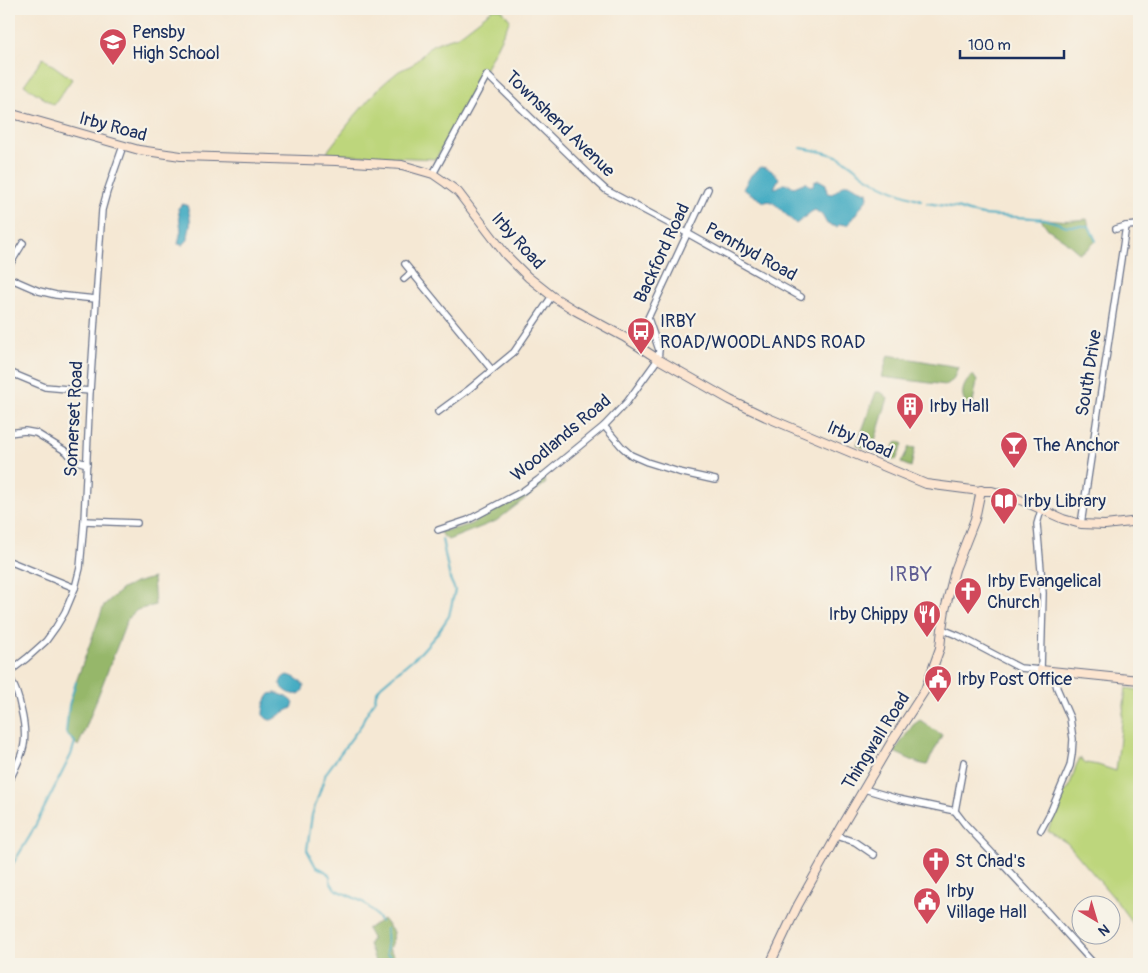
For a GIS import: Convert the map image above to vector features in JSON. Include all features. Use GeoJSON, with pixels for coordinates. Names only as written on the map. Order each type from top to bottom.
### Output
{"type":"FeatureCollection","features":[{"type":"Feature","properties":{"kind":"street","name":"Townshend Avenue"},"geometry":{"type":"LineString","coordinates":[[433,174],[487,75],[606,190],[687,233]]}},
{"type":"Feature","properties":{"kind":"street","name":"Irby Road"},"geometry":{"type":"LineString","coordinates":[[9,113],[139,150],[182,156],[402,165],[433,174],[458,192],[506,255],[528,277],[552,296],[730,400],[894,472],[926,484],[992,491],[1016,498],[1063,519],[1081,524],[1105,525],[1139,521]]}},
{"type":"Feature","properties":{"kind":"street","name":"Somerset Road"},"geometry":{"type":"LineString","coordinates":[[9,672],[46,641],[56,627],[65,612],[80,568],[102,210],[123,146]]}},
{"type":"Feature","properties":{"kind":"street","name":"Backford Road"},"geometry":{"type":"LineString","coordinates":[[658,359],[659,350],[648,318],[708,189]]}},
{"type":"Feature","properties":{"kind":"street"},"geometry":{"type":"LineString","coordinates":[[1116,229],[1126,226],[1139,226]]}},
{"type":"Feature","properties":{"kind":"street","name":"South Drive"},"geometry":{"type":"LineString","coordinates":[[1081,524],[1126,226]]}},
{"type":"Feature","properties":{"kind":"street","name":"Penrhyd Road"},"geometry":{"type":"LineString","coordinates":[[687,233],[801,297]]}},
{"type":"Feature","properties":{"kind":"street"},"geometry":{"type":"LineString","coordinates":[[9,266],[23,243]]}},
{"type":"Feature","properties":{"kind":"street"},"geometry":{"type":"LineString","coordinates":[[405,264],[492,370]]}},
{"type":"Feature","properties":{"kind":"street"},"geometry":{"type":"LineString","coordinates":[[404,279],[412,272]]}},
{"type":"Feature","properties":{"kind":"street"},"geometry":{"type":"LineString","coordinates":[[9,278],[39,291],[56,295],[96,299]]}},
{"type":"Feature","properties":{"kind":"street"},"geometry":{"type":"LineString","coordinates":[[438,412],[514,352],[552,296]]}},
{"type":"Feature","properties":{"kind":"street","name":"Woodlands Road"},"geometry":{"type":"LineString","coordinates":[[438,530],[468,520],[523,491],[538,480],[604,426],[628,402],[658,359]]}},
{"type":"Feature","properties":{"kind":"street"},"geometry":{"type":"LineString","coordinates":[[9,372],[45,387],[90,392]]}},
{"type":"Feature","properties":{"kind":"street"},"geometry":{"type":"LineString","coordinates":[[604,426],[631,455],[679,472],[715,480]]}},
{"type":"Feature","properties":{"kind":"street"},"geometry":{"type":"LineString","coordinates":[[9,433],[25,431],[36,433],[67,452],[73,460],[87,464]]}},
{"type":"Feature","properties":{"kind":"street","name":"Thingwall Road"},"geometry":{"type":"LineString","coordinates":[[770,964],[798,905],[836,836],[892,741],[925,690],[940,648],[942,629],[955,570],[975,519],[982,490]]}},
{"type":"Feature","properties":{"kind":"street"},"geometry":{"type":"LineString","coordinates":[[1041,510],[1037,524],[1043,593],[1041,670]]}},
{"type":"Feature","properties":{"kind":"street"},"geometry":{"type":"LineString","coordinates":[[84,522],[136,523]]}},
{"type":"Feature","properties":{"kind":"street"},"geometry":{"type":"LineString","coordinates":[[9,561],[74,588]]}},
{"type":"Feature","properties":{"kind":"street"},"geometry":{"type":"LineString","coordinates":[[942,629],[1020,668],[1139,680]]}},
{"type":"Feature","properties":{"kind":"street"},"geometry":{"type":"LineString","coordinates":[[1041,830],[1070,766],[1072,754],[1073,739],[1070,718],[1053,672]]}},
{"type":"Feature","properties":{"kind":"street"},"geometry":{"type":"LineString","coordinates":[[9,676],[19,700],[26,735],[24,748],[9,781]]}},
{"type":"Feature","properties":{"kind":"street"},"geometry":{"type":"LineString","coordinates":[[955,811],[964,762]]}},
{"type":"Feature","properties":{"kind":"street"},"geometry":{"type":"LineString","coordinates":[[864,789],[955,811],[1094,964]]}},
{"type":"Feature","properties":{"kind":"street"},"geometry":{"type":"LineString","coordinates":[[836,836],[855,842],[874,855]]}},
{"type":"Feature","properties":{"kind":"green space"},"geometry":{"type":"Polygon","coordinates":[[[493,9],[501,9],[510,20],[436,159],[327,154],[353,118],[388,80],[399,71],[412,65],[432,45],[458,36],[493,9]]]}},
{"type":"Feature","properties":{"kind":"green space"},"geometry":{"type":"Polygon","coordinates":[[[43,58],[72,79],[54,105],[24,85],[43,58]]]}},
{"type":"Feature","properties":{"kind":"green space"},"geometry":{"type":"Polygon","coordinates":[[[1040,218],[1052,220],[1087,219],[1096,241],[1086,250],[1079,253],[1048,229],[1040,218]]]}},
{"type":"Feature","properties":{"kind":"green space"},"geometry":{"type":"Polygon","coordinates":[[[888,355],[958,367],[953,380],[946,385],[882,377],[888,355]]]}},
{"type":"Feature","properties":{"kind":"green space"},"geometry":{"type":"Polygon","coordinates":[[[973,375],[977,381],[972,407],[970,408],[964,400],[963,391],[966,383],[973,375]]]}},
{"type":"Feature","properties":{"kind":"green space"},"geometry":{"type":"Polygon","coordinates":[[[876,392],[881,392],[888,398],[872,450],[857,445],[876,392]]]}},
{"type":"Feature","properties":{"kind":"green space"},"geometry":{"type":"Polygon","coordinates":[[[898,441],[903,444],[896,460],[886,456],[898,441]]]}},
{"type":"Feature","properties":{"kind":"green space"},"geometry":{"type":"Polygon","coordinates":[[[909,447],[915,448],[911,467],[901,463],[909,447]]]}},
{"type":"Feature","properties":{"kind":"green space"},"geometry":{"type":"Polygon","coordinates":[[[543,479],[546,483],[496,521],[448,540],[439,532],[471,524],[523,494],[543,479]]]}},
{"type":"Feature","properties":{"kind":"green space"},"geometry":{"type":"Polygon","coordinates":[[[153,578],[155,605],[137,610],[128,618],[78,746],[66,733],[69,705],[104,605],[122,589],[153,578]]]}},
{"type":"Feature","properties":{"kind":"green space"},"geometry":{"type":"Polygon","coordinates":[[[1126,688],[1139,690],[1139,932],[1120,906],[1120,896],[1112,896],[1067,843],[1048,831],[1060,798],[1069,788],[1080,758],[1086,763],[1116,771],[1126,688]]]}},
{"type":"Feature","properties":{"kind":"green space"},"geometry":{"type":"Polygon","coordinates":[[[920,720],[942,735],[927,765],[894,752],[913,725],[920,720]]]}},
{"type":"Feature","properties":{"kind":"green space"},"geometry":{"type":"Polygon","coordinates":[[[383,919],[393,932],[389,949],[400,964],[376,964],[369,944],[372,938],[367,929],[383,919]]]}},
{"type":"Feature","properties":{"kind":"water"},"geometry":{"type":"Polygon","coordinates":[[[761,167],[771,170],[779,178],[774,188],[784,184],[794,187],[806,182],[810,186],[819,180],[826,184],[827,193],[832,194],[845,184],[849,184],[867,192],[868,197],[847,225],[840,224],[837,227],[827,224],[822,215],[815,210],[796,224],[770,201],[764,202],[743,189],[751,175],[761,167]]]}},
{"type":"Feature","properties":{"kind":"water"},"geometry":{"type":"Polygon","coordinates":[[[182,204],[187,205],[190,221],[188,240],[183,245],[178,244],[181,230],[178,208],[182,204]]]}},
{"type":"Feature","properties":{"kind":"water"},"geometry":{"type":"Polygon","coordinates":[[[288,675],[301,682],[304,686],[303,691],[293,694],[282,687],[281,681],[288,675]]]}},
{"type":"Feature","properties":{"kind":"water"},"geometry":{"type":"Polygon","coordinates":[[[276,693],[285,696],[294,703],[292,708],[270,720],[263,715],[264,706],[270,694],[276,693]]]}},
{"type":"Feature","properties":{"kind":"waterway"},"geometry":{"type":"LineString","coordinates":[[801,148],[825,152],[839,157],[878,183],[899,193],[921,200]]}},
{"type":"Feature","properties":{"kind":"waterway"},"geometry":{"type":"LineString","coordinates":[[927,203],[983,215],[1044,219],[1067,226],[1089,226],[1096,241]]}},
{"type":"Feature","properties":{"kind":"waterway"},"geometry":{"type":"LineString","coordinates":[[381,922],[363,902],[335,889],[330,881],[330,876],[325,871],[316,867],[307,850],[312,815],[326,773],[362,724],[375,700],[376,693],[381,686],[421,652],[437,634],[449,616],[455,590],[450,579],[442,539]]}},
{"type":"Feature","properties":{"kind":"waterway"},"geometry":{"type":"LineString","coordinates":[[9,870],[30,836],[71,755],[75,742],[66,733],[69,705],[76,682]]}},
{"type":"Feature","properties":{"kind":"waterway"},"geometry":{"type":"LineString","coordinates":[[386,929],[387,954],[395,964]]}},
{"type":"Feature","properties":{"kind":"place","name":"Pensby High School"},"geometry":{"type":"Point","coordinates":[113,66]}},
{"type":"Feature","properties":{"kind":"place","name":"IRBY ROAD/WOODLANDS ROAD"},"geometry":{"type":"Point","coordinates":[641,355]}},
{"type":"Feature","properties":{"kind":"place","name":"Irby Hall"},"geometry":{"type":"Point","coordinates":[910,430]}},
{"type":"Feature","properties":{"kind":"place","name":"The Anchor"},"geometry":{"type":"Point","coordinates":[1014,469]}},
{"type":"Feature","properties":{"kind":"place","name":"Irby Library"},"geometry":{"type":"Point","coordinates":[1004,525]}},
{"type":"Feature","properties":{"kind":"place","name":"Irby Evangelical Church"},"geometry":{"type":"Point","coordinates":[968,615]}},
{"type":"Feature","properties":{"kind":"place","name":"Irby Chippy"},"geometry":{"type":"Point","coordinates":[927,638]}},
{"type":"Feature","properties":{"kind":"place","name":"Irby Post Office"},"geometry":{"type":"Point","coordinates":[938,703]}},
{"type":"Feature","properties":{"kind":"place","name":"St Chad's"},"geometry":{"type":"Point","coordinates":[936,885]}},
{"type":"Feature","properties":{"kind":"place","name":"Irby Village Hall"},"geometry":{"type":"Point","coordinates":[927,925]}},
{"type":"Feature","properties":{"kind":"district","name":"IRBY"},"geometry":{"type":"Point","coordinates":[911,574]}}]}
